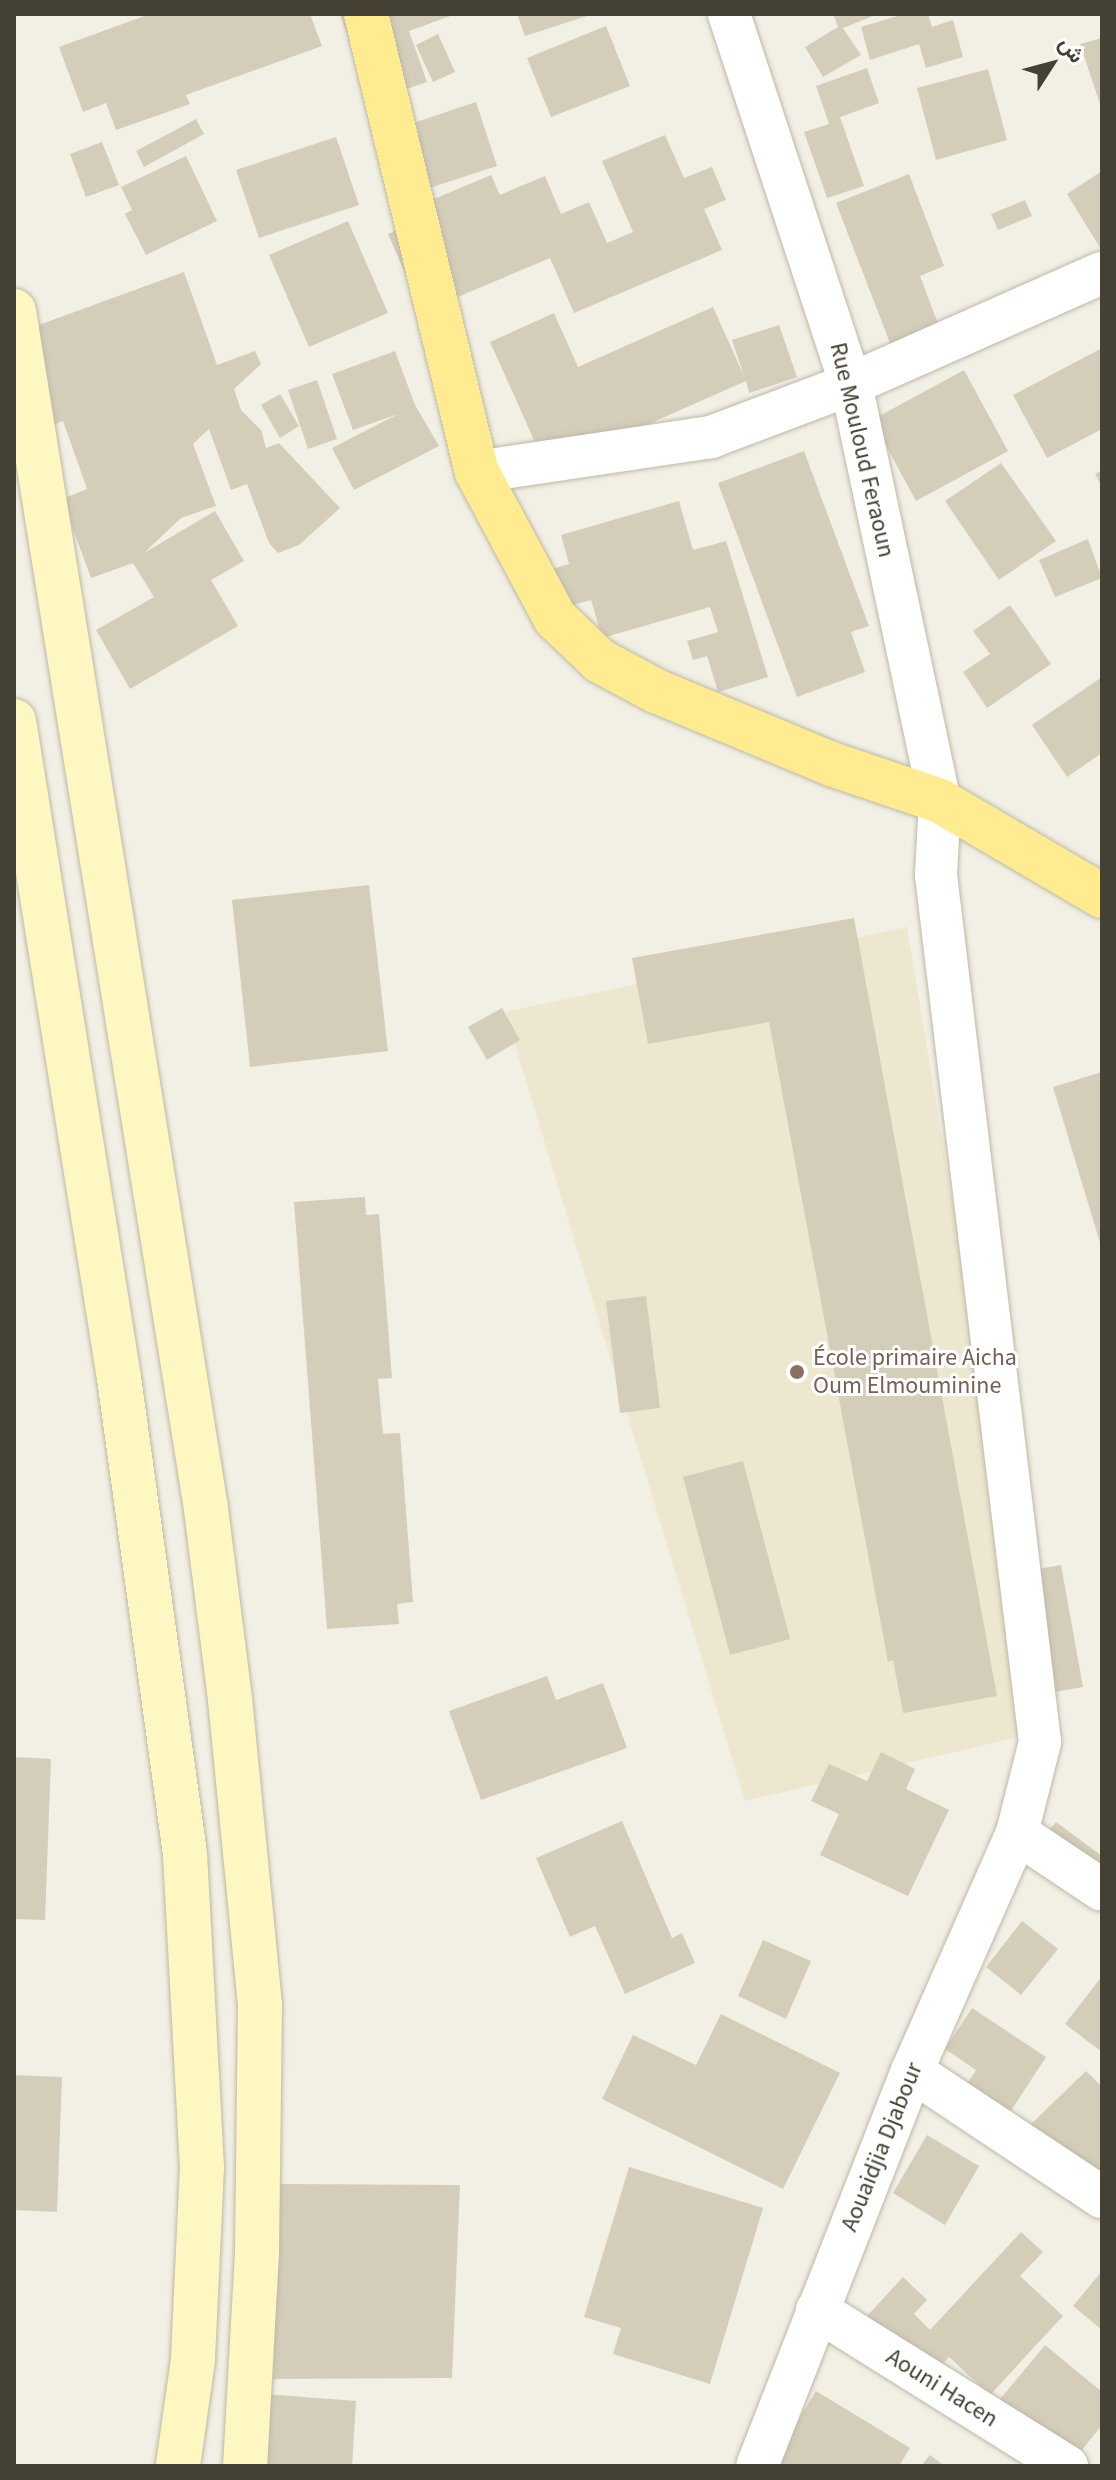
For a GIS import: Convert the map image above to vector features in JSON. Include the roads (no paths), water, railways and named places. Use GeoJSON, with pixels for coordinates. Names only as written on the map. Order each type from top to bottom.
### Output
{"type":"FeatureCollection","features":[{"type":"Feature","properties":{"kind":"main road"},"geometry":{"type":"LineString","coordinates":[[366,14],[477,472],[555,618],[600,661],[656,691],[802,752],[940,801],[1102,896]]}},
{"type":"Feature","properties":{"kind":"main road"},"geometry":{"type":"LineString","coordinates":[[14,311],[206,1509],[230,1699],[260,2006],[257,2253],[245,2466]]}},
{"type":"Feature","properties":{"kind":"main road"},"geometry":{"type":"LineString","coordinates":[[14,721],[119,1378],[185,1854],[202,2167],[193,2360],[178,2466]]}},
{"type":"Feature","properties":{"kind":"street","name":"Rue Mouloud Feraoun"},"geometry":{"type":"LineString","coordinates":[[729,14],[851,384],[940,801],[936,875],[1040,1742],[1017,1833]]}},
{"type":"Feature","properties":{"kind":"street"},"geometry":{"type":"LineString","coordinates":[[477,472],[711,437],[851,384],[1102,273]]}},
{"type":"Feature","properties":{"kind":"street"},"geometry":{"type":"LineString","coordinates":[[1017,1833],[1102,1890]]}},
{"type":"Feature","properties":{"kind":"street","name":"Aouaidjia Djabour"},"geometry":{"type":"LineString","coordinates":[[757,2466],[912,2071],[1017,1833]]}},
{"type":"Feature","properties":{"kind":"street"},"geometry":{"type":"LineString","coordinates":[[912,2071],[1102,2197]]}},
{"type":"Feature","properties":{"kind":"street","name":"Aouni Hacen"},"geometry":{"type":"LineString","coordinates":[[817,2310],[1067,2466]]}},
{"type":"Feature","properties":{"kind":"place","name":"École primaire Aicha Oum Elmouminine"},"geometry":{"type":"Point","coordinates":[797,1372]}}]}
